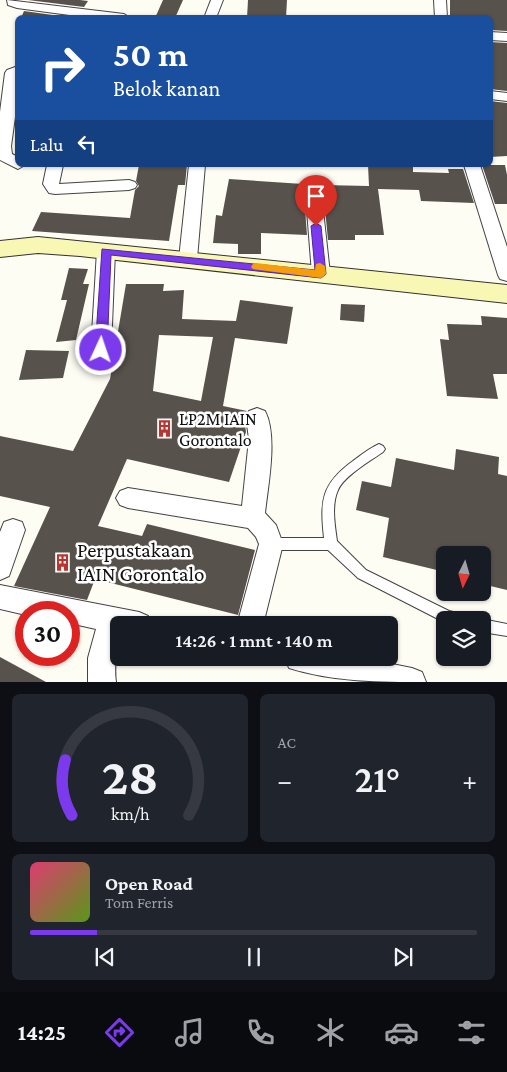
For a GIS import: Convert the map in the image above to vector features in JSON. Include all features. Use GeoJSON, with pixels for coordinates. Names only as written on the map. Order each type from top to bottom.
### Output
{"type":"FeatureCollection","features":[{"type":"Feature","properties":{"kind":"street"},"geometry":{"type":"LineString","coordinates":[[13,0],[12,2],[17,4],[59,14],[75,15]]}},
{"type":"Feature","properties":{"kind":"street"},"geometry":{"type":"LineString","coordinates":[[211,15],[217,0]]}},
{"type":"Feature","properties":{"kind":"street"},"geometry":{"type":"LineString","coordinates":[[440,0],[441,15]]}},
{"type":"Feature","properties":{"kind":"street"},"geometry":{"type":"LineString","coordinates":[[493,36],[507,37]]}},
{"type":"Feature","properties":{"kind":"street"},"geometry":{"type":"LineString","coordinates":[[15,72],[12,73],[5,96],[1,149],[4,156],[15,162]]}},
{"type":"Feature","properties":{"kind":"street"},"geometry":{"type":"LineString","coordinates":[[493,95],[507,97]]}},
{"type":"Feature","properties":{"kind":"street"},"geometry":{"type":"LineString","coordinates":[[55,167],[51,184],[55,189],[129,185]]}},
{"type":"Feature","properties":{"kind":"street"},"geometry":{"type":"LineString","coordinates":[[188,259],[197,167]]}},
{"type":"Feature","properties":{"kind":"street"},"geometry":{"type":"LineString","coordinates":[[473,167],[507,275]]}},
{"type":"Feature","properties":{"kind":"street"},"geometry":{"type":"LineString","coordinates":[[315,210],[321,274]]}},
{"type":"Feature","properties":{"kind":"street"},"geometry":{"type":"LineString","coordinates":[[0,250],[38,246],[106,251],[507,294]]}},
{"type":"Feature","properties":{"kind":"street"},"geometry":{"type":"LineString","coordinates":[[101,350],[106,251]]}},
{"type":"Feature","properties":{"kind":"street"},"geometry":{"type":"LineString","coordinates":[[253,518],[260,439],[257,417]]}},
{"type":"Feature","properties":{"kind":"street"},"geometry":{"type":"LineString","coordinates":[[128,498],[253,518],[262,524],[269,533],[271,544],[252,616]]}},
{"type":"Feature","properties":{"kind":"street"},"geometry":{"type":"LineString","coordinates":[[0,568],[13,530]]}},
{"type":"Feature","properties":{"kind":"street"},"geometry":{"type":"LineString","coordinates":[[0,597],[110,619]]}},
{"type":"Feature","properties":{"kind":"street"},"geometry":{"type":"LineString","coordinates":[[102,682],[100,669],[103,645],[110,628]]}},
{"type":"Feature","properties":{"kind":"street"},"geometry":{"type":"LineString","coordinates":[[337,666],[412,682]]}},
{"type":"Feature","properties":{"kind":"lane"},"geometry":{"type":"LineString","coordinates":[[379,449],[350,469],[332,489],[328,517],[331,544],[362,574],[436,611]]}},
{"type":"Feature","properties":{"kind":"lane"},"geometry":{"type":"LineString","coordinates":[[271,544],[331,544]]}},
{"type":"Feature","properties":{"kind":"lane"},"geometry":{"type":"LineString","coordinates":[[491,627],[507,630]]}},
{"type":"Feature","properties":{"kind":"building"},"geometry":{"type":"Polygon","coordinates":[[[28,0],[80,0],[88,1],[84,7],[28,0]]]}},
{"type":"Feature","properties":{"kind":"building"},"geometry":{"type":"Polygon","coordinates":[[[163,0],[183,0],[176,15],[156,15],[163,0]]]}},
{"type":"Feature","properties":{"kind":"building"},"geometry":{"type":"Polygon","coordinates":[[[248,0],[287,0],[286,15],[247,15],[248,0]]]}},
{"type":"Feature","properties":{"kind":"building"},"geometry":{"type":"Polygon","coordinates":[[[450,0],[507,0],[507,31],[493,30],[493,15],[450,15],[450,0]]]}},
{"type":"Feature","properties":{"kind":"building"},"geometry":{"type":"Polygon","coordinates":[[[24,11],[53,15],[22,15],[24,11]]]}},
{"type":"Feature","properties":{"kind":"building"},"geometry":{"type":"Polygon","coordinates":[[[493,42],[507,43],[507,91],[493,89],[493,42]]]}},
{"type":"Feature","properties":{"kind":"building"},"geometry":{"type":"Polygon","coordinates":[[[493,101],[507,103],[507,156],[493,157],[493,101]]]}},
{"type":"Feature","properties":{"kind":"building"},"geometry":{"type":"Polygon","coordinates":[[[505,165],[507,204],[495,204],[483,167],[505,165]]]}},
{"type":"Feature","properties":{"kind":"building"},"geometry":{"type":"Polygon","coordinates":[[[139,167],[187,167],[185,185],[178,185],[169,241],[32,231],[41,212],[130,218],[135,190],[139,186],[136,181],[139,167]]]}},
{"type":"Feature","properties":{"kind":"building"},"geometry":{"type":"Polygon","coordinates":[[[368,167],[413,167],[413,172],[449,173],[448,169],[463,169],[474,203],[421,201],[419,190],[378,189],[384,235],[355,235],[355,240],[328,240],[325,209],[321,204],[315,203],[309,204],[305,209],[307,235],[261,233],[261,254],[238,254],[238,244],[213,243],[216,215],[222,216],[229,179],[303,184],[303,181],[321,181],[322,185],[369,186],[368,167]]]}},
{"type":"Feature","properties":{"kind":"building"},"geometry":{"type":"Polygon","coordinates":[[[69,268],[88,269],[83,284],[89,284],[76,340],[56,342],[67,300],[61,300],[69,268]]]}},
{"type":"Feature","properties":{"kind":"building"},"geometry":{"type":"Polygon","coordinates":[[[126,284],[164,284],[163,291],[184,290],[182,319],[236,321],[240,300],[293,307],[287,344],[235,338],[223,406],[247,411],[244,417],[246,432],[229,482],[127,459],[98,526],[142,536],[147,524],[255,550],[238,615],[95,579],[87,600],[14,586],[50,507],[0,496],[0,436],[73,451],[110,379],[126,284]],[[159,335],[153,391],[201,401],[213,337],[159,335]]]}},
{"type":"Feature","properties":{"kind":"building"},"geometry":{"type":"Polygon","coordinates":[[[341,304],[365,305],[364,322],[340,320],[341,304]]]}},
{"type":"Feature","properties":{"kind":"building"},"geometry":{"type":"Polygon","coordinates":[[[481,316],[507,318],[507,374],[493,374],[498,399],[447,396],[440,339],[449,340],[447,324],[482,325],[481,316]]]}},
{"type":"Feature","properties":{"kind":"building"},"geometry":{"type":"Polygon","coordinates":[[[26,350],[69,351],[63,378],[19,380],[26,350]]]}},
{"type":"Feature","properties":{"kind":"building"},"geometry":{"type":"Polygon","coordinates":[[[456,449],[499,457],[498,474],[507,476],[507,590],[491,586],[491,546],[436,546],[436,570],[383,557],[389,518],[356,510],[362,481],[391,487],[396,458],[454,470],[456,449]]]}},
{"type":"Feature","properties":{"kind":"building"},"geometry":{"type":"Polygon","coordinates":[[[0,657],[46,682],[0,682],[0,657]]]}},
{"type":"Feature","properties":{"kind":"slow traffic"},"geometry":{"type":"LineString","coordinates":[[256,267],[321,274],[320,266]]}},
{"type":"Feature","properties":{"kind":"place","name":"LP2M IAIN Gorontalo"},"geometry":{"type":"Point","coordinates":[165,429]}},
{"type":"Feature","properties":{"kind":"place","name":"Perpustakaan IAIN Gorontalo"},"geometry":{"type":"Point","coordinates":[63,562]}},
{"type":"Feature","properties":{"kind":"route"},"geometry":{"type":"LineString","coordinates":[[101,350],[106,251],[321,274],[316,226]]}}]}
